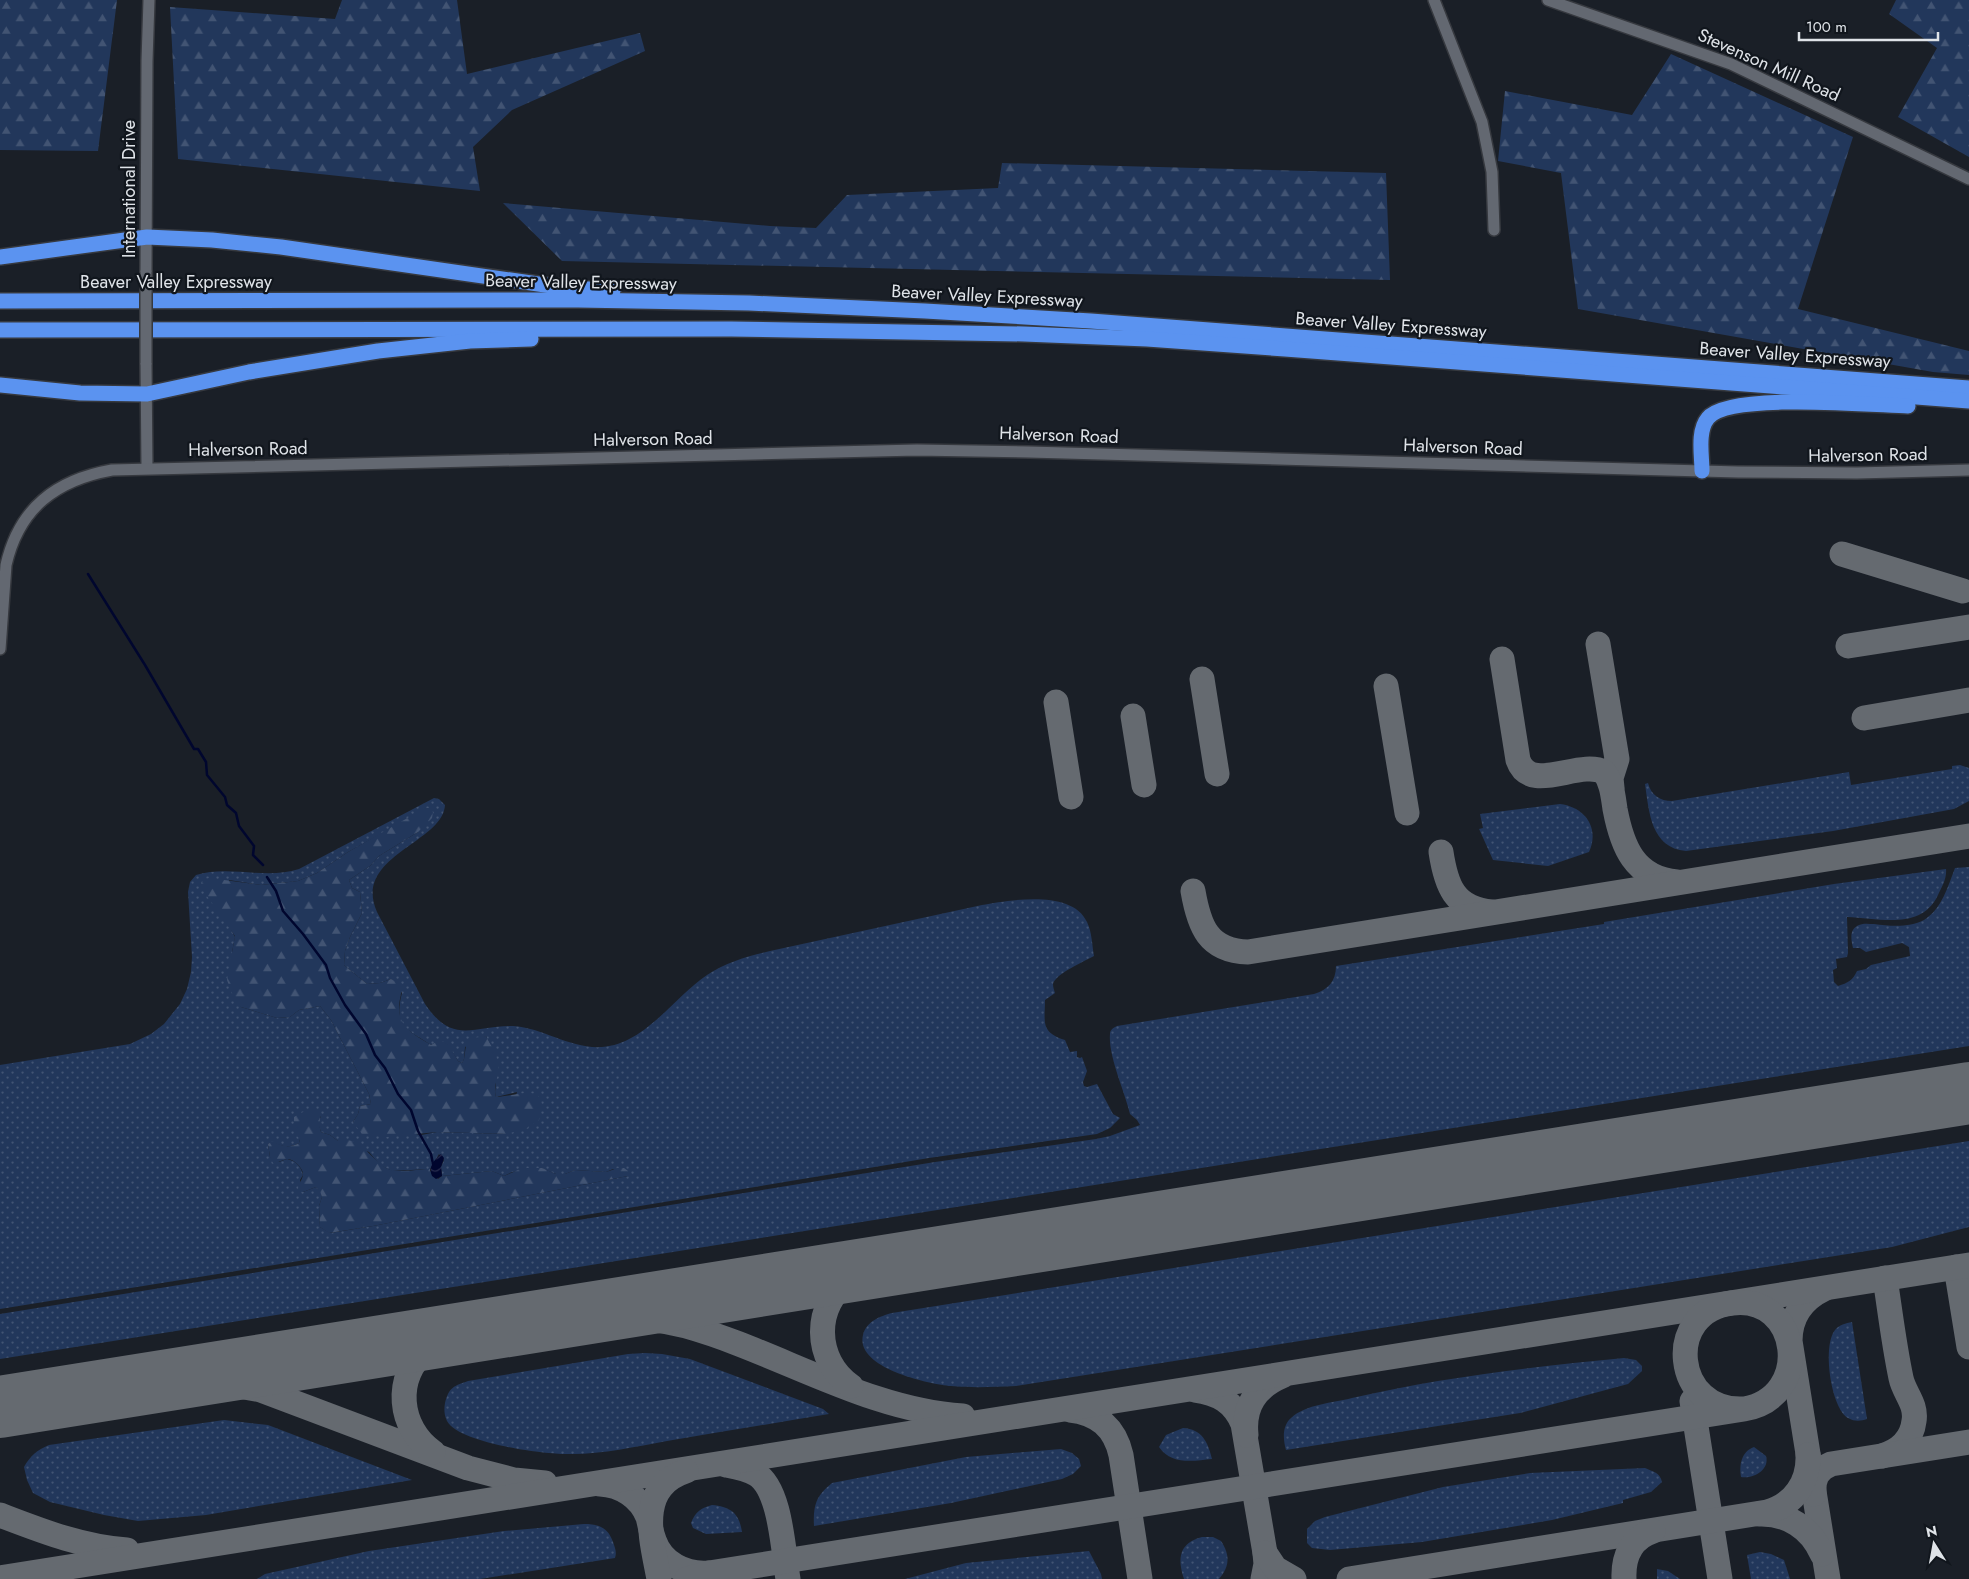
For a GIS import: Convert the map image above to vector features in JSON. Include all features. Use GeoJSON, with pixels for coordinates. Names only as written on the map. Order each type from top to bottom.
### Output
{"type":"FeatureCollection","features":[{"type":"Feature","properties":{"kind":"highway"},"geometry":{"type":"LineString","coordinates":[[0,257],[146,237],[212,240],[281,247],[552,286],[750,303]]}},
{"type":"Feature","properties":{"kind":"highway","name":"Beaver Valley Expressway"},"geometry":{"type":"LineString","coordinates":[[0,301],[578,300],[750,303],[1091,321],[1969,388]]}},
{"type":"Feature","properties":{"kind":"highway"},"geometry":{"type":"LineString","coordinates":[[0,384],[80,393],[147,394],[249,372],[408,347],[470,341],[782,329]]}},
{"type":"Feature","properties":{"kind":"highway","name":"Beaver Valley Expressway"},"geometry":{"type":"LineString","coordinates":[[0,330],[782,329],[1024,334],[1147,339],[1969,401]]}},
{"type":"Feature","properties":{"kind":"highway"},"geometry":{"type":"LineString","coordinates":[[1702,471],[1704,423],[1716,411],[1727,407],[1749,404],[1804,402],[1969,407]]}},
{"type":"Feature","properties":{"kind":"street","name":"International Drive"},"geometry":{"type":"LineString","coordinates":[[147,468],[146,237],[149,0]]}},
{"type":"Feature","properties":{"kind":"street"},"geometry":{"type":"LineString","coordinates":[[1434,0],[1476,102],[1482,122],[1492,172],[1494,230]]}},
{"type":"Feature","properties":{"kind":"street","name":"Stevenson Mill Road"},"geometry":{"type":"LineString","coordinates":[[1548,0],[1732,64],[1969,178]]}},
{"type":"Feature","properties":{"kind":"street","name":"Halverson Road"},"geometry":{"type":"LineString","coordinates":[[0,649],[6,565],[14,541],[28,516],[49,494],[77,479],[112,470],[936,450],[1702,471],[1838,473],[1969,470]]}},
{"type":"Feature","properties":{"kind":"green space"},"geometry":{"type":"Polygon","coordinates":[[[0,0],[117,0],[98,151],[0,150],[0,0]]]}},
{"type":"Feature","properties":{"kind":"green space"},"geometry":{"type":"Polygon","coordinates":[[[342,0],[457,0],[467,74],[640,33],[645,51],[512,110],[473,147],[480,191],[178,159],[170,7],[335,19],[342,0]]]}},
{"type":"Feature","properties":{"kind":"green space"},"geometry":{"type":"Polygon","coordinates":[[[1896,0],[1969,0],[1969,157],[1898,117],[1937,48],[1889,14],[1896,0]]]}},
{"type":"Feature","properties":{"kind":"green space"},"geometry":{"type":"Polygon","coordinates":[[[1671,54],[1853,137],[1798,309],[1969,351],[1969,375],[1933,372],[1578,309],[1561,173],[1498,161],[1505,91],[1632,115],[1671,54]]]}},
{"type":"Feature","properties":{"kind":"green space"},"geometry":{"type":"Polygon","coordinates":[[[1002,163],[1386,173],[1390,280],[562,261],[503,203],[770,226],[816,228],[847,195],[998,188],[1002,163]]]}},
{"type":"Feature","properties":{"kind":"green space"},"geometry":{"type":"Polygon","coordinates":[[[1960,765],[1969,768],[1969,801],[1954,809],[1833,831],[1686,851],[1665,843],[1659,836],[1654,827],[1648,806],[1645,784],[1648,783],[1651,791],[1657,796],[1664,800],[1672,801],[1849,772],[1851,785],[1952,769],[1952,766],[1960,765]]]}},
{"type":"Feature","properties":{"kind":"green space"},"geometry":{"type":"Polygon","coordinates":[[[434,798],[439,799],[445,805],[440,818],[430,830],[387,864],[377,877],[373,893],[377,912],[425,1004],[435,1017],[445,1025],[455,1029],[475,1030],[513,1026],[535,1030],[568,1042],[590,1047],[617,1044],[632,1038],[707,975],[722,966],[746,957],[982,905],[1024,899],[1055,901],[1068,905],[1079,912],[1087,922],[1094,956],[1064,972],[1055,980],[1053,984],[1055,993],[1045,1000],[1046,1025],[1051,1033],[1065,1040],[1070,1052],[1077,1051],[1077,1057],[1082,1057],[1087,1071],[1083,1082],[1084,1086],[1097,1084],[1113,1114],[1120,1118],[1110,1128],[1097,1134],[929,1158],[0,1309],[0,1065],[130,1044],[151,1034],[164,1024],[180,1004],[187,989],[192,957],[188,892],[190,882],[196,875],[221,871],[274,873],[299,869],[434,798]],[[397,825],[348,852],[317,873],[298,881],[261,885],[229,880],[227,922],[235,937],[232,952],[241,1007],[277,1018],[290,1017],[299,1010],[320,1006],[331,1020],[369,1094],[371,1104],[360,1106],[353,1122],[421,1135],[437,1132],[506,1134],[517,1092],[496,1097],[496,1075],[492,1052],[486,1036],[465,1047],[462,1063],[458,1061],[448,1045],[440,1041],[431,1045],[404,1026],[399,1013],[402,993],[391,979],[380,983],[367,984],[344,965],[345,951],[362,913],[360,892],[352,888],[349,880],[370,866],[379,856],[418,832],[397,825]],[[321,1116],[296,1145],[283,1146],[273,1142],[268,1144],[270,1157],[279,1162],[287,1159],[290,1160],[301,1169],[303,1175],[300,1180],[303,1192],[316,1187],[321,1191],[322,1197],[319,1206],[320,1227],[330,1233],[628,1176],[613,1169],[606,1172],[575,1170],[565,1174],[556,1174],[541,1168],[512,1172],[504,1176],[492,1171],[442,1176],[441,1167],[444,1160],[439,1154],[430,1169],[392,1171],[380,1165],[369,1152],[338,1141],[330,1135],[321,1132],[318,1123],[321,1116]]]}},
{"type":"Feature","properties":{"kind":"green space"},"geometry":{"type":"Polygon","coordinates":[[[1560,804],[1577,809],[1588,820],[1593,835],[1589,852],[1548,866],[1493,860],[1479,829],[1483,828],[1480,814],[1560,804]]]}},
{"type":"Feature","properties":{"kind":"green space"},"geometry":{"type":"Polygon","coordinates":[[[425,808],[430,808],[433,812],[432,818],[418,832],[379,856],[370,866],[349,880],[352,888],[360,892],[362,913],[345,951],[344,965],[367,984],[380,983],[391,979],[401,985],[399,1013],[404,1025],[413,1034],[431,1045],[440,1040],[449,1045],[458,1061],[462,1063],[467,1039],[486,1036],[499,1066],[495,1089],[496,1097],[531,1093],[541,1099],[542,1107],[539,1120],[527,1128],[507,1134],[437,1132],[386,1137],[362,1134],[353,1122],[360,1106],[371,1104],[369,1094],[331,1020],[320,1006],[299,1010],[290,1017],[277,1018],[241,1007],[233,996],[227,980],[235,936],[200,886],[203,880],[209,878],[261,885],[298,881],[317,873],[348,852],[425,808]]]}},
{"type":"Feature","properties":{"kind":"green space"},"geometry":{"type":"Polygon","coordinates":[[[1969,867],[1969,1046],[0,1359],[0,1314],[935,1162],[1110,1136],[1140,1125],[1130,1114],[1114,1063],[1110,1043],[1110,1033],[1113,1028],[1314,994],[1330,984],[1335,976],[1336,966],[1604,924],[1604,922],[1834,884],[1946,869],[1943,886],[1938,895],[1931,906],[1921,914],[1898,920],[1847,917],[1847,957],[1836,959],[1837,968],[1833,970],[1834,982],[1838,986],[1850,981],[1857,971],[1866,969],[1871,965],[1910,956],[1909,947],[1902,943],[1866,952],[1860,948],[1853,948],[1852,932],[1856,927],[1865,924],[1906,925],[1924,920],[1940,903],[1955,868],[1969,867]]]}},
{"type":"Feature","properties":{"kind":"green space"},"geometry":{"type":"Polygon","coordinates":[[[315,1109],[320,1111],[321,1132],[330,1135],[338,1141],[346,1140],[360,1145],[378,1162],[395,1171],[430,1169],[438,1179],[442,1176],[492,1171],[504,1176],[523,1168],[542,1168],[556,1174],[565,1174],[575,1170],[606,1172],[624,1168],[628,1171],[628,1176],[329,1233],[320,1227],[319,1206],[322,1197],[320,1191],[316,1187],[303,1192],[298,1190],[303,1175],[300,1167],[296,1162],[288,1159],[273,1163],[268,1144],[273,1141],[286,1146],[299,1143],[300,1139],[294,1129],[294,1117],[315,1109]]]}},
{"type":"Feature","properties":{"kind":"green space"},"geometry":{"type":"Polygon","coordinates":[[[1969,1141],[1969,1227],[1892,1247],[1016,1386],[959,1387],[911,1378],[882,1365],[870,1357],[864,1347],[863,1335],[867,1326],[878,1318],[892,1313],[1969,1141]]]}},
{"type":"Feature","properties":{"kind":"green space"},"geometry":{"type":"Polygon","coordinates":[[[1852,1322],[1867,1419],[1860,1421],[1848,1418],[1842,1412],[1833,1390],[1830,1376],[1829,1349],[1831,1338],[1838,1327],[1852,1322]]]}},
{"type":"Feature","properties":{"kind":"green space"},"geometry":{"type":"Polygon","coordinates":[[[645,1353],[690,1359],[823,1409],[829,1414],[616,1450],[578,1454],[539,1452],[484,1441],[455,1429],[445,1416],[445,1403],[450,1390],[468,1381],[628,1354],[645,1353]]]}},
{"type":"Feature","properties":{"kind":"green space"},"geometry":{"type":"Polygon","coordinates":[[[1624,1358],[1636,1360],[1642,1366],[1642,1371],[1628,1384],[1520,1413],[1286,1450],[1284,1433],[1288,1421],[1297,1413],[1320,1405],[1454,1378],[1624,1358]]]}},
{"type":"Feature","properties":{"kind":"green space"},"geometry":{"type":"Polygon","coordinates":[[[224,1420],[268,1425],[412,1480],[206,1515],[138,1521],[50,1502],[33,1493],[27,1480],[24,1467],[26,1463],[34,1454],[49,1445],[224,1420]]]}},
{"type":"Feature","properties":{"kind":"green space"},"geometry":{"type":"Polygon","coordinates":[[[1183,1428],[1195,1431],[1203,1438],[1212,1459],[1183,1460],[1170,1457],[1164,1453],[1159,1447],[1166,1435],[1183,1428]]]}},
{"type":"Feature","properties":{"kind":"green space"},"geometry":{"type":"Polygon","coordinates":[[[1754,1447],[1766,1456],[1767,1461],[1760,1473],[1751,1477],[1741,1477],[1742,1459],[1746,1452],[1754,1447]]]}},
{"type":"Feature","properties":{"kind":"green space"},"geometry":{"type":"Polygon","coordinates":[[[1061,1449],[1072,1453],[1079,1459],[1081,1466],[1073,1474],[1062,1479],[951,1503],[814,1526],[814,1512],[819,1497],[832,1483],[966,1457],[1061,1449]]]}},
{"type":"Feature","properties":{"kind":"green space"},"geometry":{"type":"Polygon","coordinates":[[[1645,1468],[1658,1474],[1662,1482],[1651,1492],[1623,1500],[1623,1503],[1552,1520],[1422,1542],[1330,1550],[1312,1548],[1307,1543],[1307,1529],[1315,1521],[1443,1487],[1530,1473],[1645,1468]]]}},
{"type":"Feature","properties":{"kind":"green space"},"geometry":{"type":"Polygon","coordinates":[[[712,1505],[724,1507],[733,1512],[739,1520],[742,1532],[706,1534],[693,1528],[691,1523],[697,1513],[712,1505]]]}},
{"type":"Feature","properties":{"kind":"green space"},"geometry":{"type":"Polygon","coordinates":[[[584,1524],[602,1527],[608,1533],[615,1548],[615,1558],[480,1579],[257,1579],[265,1574],[369,1551],[504,1531],[584,1524]]]}},
{"type":"Feature","properties":{"kind":"green space"},"geometry":{"type":"Polygon","coordinates":[[[1202,1537],[1213,1537],[1221,1541],[1228,1560],[1225,1570],[1219,1579],[1184,1579],[1181,1558],[1184,1547],[1188,1543],[1202,1537]]]}},
{"type":"Feature","properties":{"kind":"green space"},"geometry":{"type":"Polygon","coordinates":[[[1089,1551],[1102,1579],[905,1579],[966,1563],[1089,1551]]]}},
{"type":"Feature","properties":{"kind":"green space"},"geometry":{"type":"Polygon","coordinates":[[[1760,1552],[1771,1554],[1784,1560],[1790,1579],[1751,1579],[1747,1555],[1760,1552]]]}},
{"type":"Feature","properties":{"kind":"green space"},"geometry":{"type":"Polygon","coordinates":[[[1657,1569],[1668,1571],[1680,1579],[1657,1579],[1657,1569]]]}},
{"type":"Feature","properties":{"kind":"water"},"geometry":{"type":"Polygon","coordinates":[[[441,1154],[444,1158],[441,1167],[442,1176],[436,1179],[432,1176],[431,1167],[441,1154]]]}},
{"type":"Feature","properties":{"kind":"waterway"},"geometry":{"type":"LineString","coordinates":[[88,574],[145,665],[194,749],[198,749],[206,762],[207,775],[225,797],[227,805],[236,813],[239,826],[254,846],[253,855],[263,865]]}},
{"type":"Feature","properties":{"kind":"waterway"},"geometry":{"type":"LineString","coordinates":[[267,877],[276,891],[283,911],[326,965],[330,978],[345,1005],[366,1034],[375,1055],[385,1068],[398,1094],[411,1110],[418,1131],[431,1154],[433,1164]]}},
{"type":"Feature","properties":{"kind":"taxiway"},"geometry":{"type":"LineString","coordinates":[[1842,554],[1963,591]]}},
{"type":"Feature","properties":{"kind":"taxiway"},"geometry":{"type":"LineString","coordinates":[[1848,646],[1969,627]]}},
{"type":"Feature","properties":{"kind":"taxiway"},"geometry":{"type":"LineString","coordinates":[[1598,644],[1617,759],[1611,778],[1612,788]]}},
{"type":"Feature","properties":{"kind":"taxiway"},"geometry":{"type":"LineString","coordinates":[[1502,659],[1518,760],[1524,770],[1533,775],[1544,776],[1594,769],[1604,772],[1613,794],[1618,823],[1632,858],[1650,874],[1677,882]]}},
{"type":"Feature","properties":{"kind":"taxiway"},"geometry":{"type":"LineString","coordinates":[[1202,679],[1217,774]]}},
{"type":"Feature","properties":{"kind":"taxiway"},"geometry":{"type":"LineString","coordinates":[[1386,686],[1407,813]]}},
{"type":"Feature","properties":{"kind":"taxiway"},"geometry":{"type":"LineString","coordinates":[[1864,718],[1969,700]]}},
{"type":"Feature","properties":{"kind":"taxiway"},"geometry":{"type":"LineString","coordinates":[[1056,702],[1071,797]]}},
{"type":"Feature","properties":{"kind":"taxiway"},"geometry":{"type":"LineString","coordinates":[[1133,716],[1144,785]]}},
{"type":"Feature","properties":{"kind":"taxiway"},"geometry":{"type":"LineString","coordinates":[[1193,891],[1198,915],[1208,934],[1223,947],[1234,951],[1248,952],[1969,836]]}},
{"type":"Feature","properties":{"kind":"taxiway"},"geometry":{"type":"LineString","coordinates":[[1441,852],[1449,885],[1454,893],[1469,906],[1492,912]]}},
{"type":"Feature","properties":{"kind":"taxiway"},"geometry":{"type":"LineString","coordinates":[[1955,1095],[1969,1094]]}},
{"type":"Feature","properties":{"kind":"taxiway"},"geometry":{"type":"LineString","coordinates":[[851,1386],[839,1375],[830,1362],[824,1348],[824,1317],[829,1303],[838,1290],[851,1279],[871,1271],[906,1262]]}},
{"type":"Feature","properties":{"kind":"taxiway"},"geometry":{"type":"LineString","coordinates":[[0,1578],[1969,1265]]}},
{"type":"Feature","properties":{"kind":"taxiway"},"geometry":{"type":"LineString","coordinates":[[1956,1267],[1969,1347]]}},
{"type":"Feature","properties":{"kind":"taxiway"},"geometry":{"type":"LineString","coordinates":[[1882,1456],[1894,1451],[1904,1443],[1911,1433],[1914,1421],[1914,1409],[1901,1378],[1885,1278]]}},
{"type":"Feature","properties":{"kind":"taxiway"},"geometry":{"type":"LineString","coordinates":[[1824,1289],[1810,1298],[1799,1310],[1792,1324],[1790,1341],[1828,1579]]}},
{"type":"Feature","properties":{"kind":"taxiway"},"geometry":{"type":"LineString","coordinates":[[687,1579],[709,1573],[1744,1409],[1766,1401],[1781,1386],[1789,1368],[1790,1348],[1784,1329],[1772,1314],[1755,1304],[1732,1303],[1710,1310],[1695,1324],[1687,1341],[1686,1360],[1691,1379],[1702,1395],[1720,1406],[1744,1409]]}},
{"type":"Feature","properties":{"kind":"taxiway"},"geometry":{"type":"LineString","coordinates":[[528,1323],[568,1319],[627,1317],[686,1326],[755,1350],[857,1392],[927,1411],[963,1416]]}},
{"type":"Feature","properties":{"kind":"taxiway"},"geometry":{"type":"LineString","coordinates":[[433,1452],[413,1430],[407,1416],[404,1402],[405,1387],[409,1373],[416,1360],[428,1349],[456,1336],[486,1329]]}},
{"type":"Feature","properties":{"kind":"taxiway"},"geometry":{"type":"LineString","coordinates":[[1246,1435],[1247,1415],[1253,1399],[1265,1386],[1282,1376]]}},
{"type":"Feature","properties":{"kind":"taxiway"},"geometry":{"type":"LineString","coordinates":[[120,1388],[173,1384],[208,1384],[261,1390],[468,1468],[514,1480],[545,1483]]}},
{"type":"Feature","properties":{"kind":"taxiway"},"geometry":{"type":"LineString","coordinates":[[0,1412],[115,1388]]}},
{"type":"Feature","properties":{"kind":"taxiway"},"geometry":{"type":"LineString","coordinates":[[1195,1390],[1211,1393],[1230,1404],[1243,1424],[1265,1553],[1266,1564],[1263,1579]]}},
{"type":"Feature","properties":{"kind":"taxiway"},"geometry":{"type":"LineString","coordinates":[[1692,1401],[1720,1579]]}},
{"type":"Feature","properties":{"kind":"taxiway"},"geometry":{"type":"LineString","coordinates":[[1070,1410],[1097,1418],[1110,1430],[1118,1445],[1140,1579]]}},
{"type":"Feature","properties":{"kind":"taxiway"},"geometry":{"type":"LineString","coordinates":[[1814,1494],[1815,1479],[1822,1469],[1831,1464],[1969,1442]]}},
{"type":"Feature","properties":{"kind":"taxiway"},"geometry":{"type":"LineString","coordinates":[[1349,1579],[1767,1512],[1785,1504],[1798,1491],[1806,1474],[1808,1455]]}},
{"type":"Feature","properties":{"kind":"taxiway"},"geometry":{"type":"LineString","coordinates":[[726,1465],[745,1469],[756,1474],[771,1493],[776,1506],[788,1579]]}},
{"type":"Feature","properties":{"kind":"taxiway"},"geometry":{"type":"LineString","coordinates":[[659,1579],[651,1532],[653,1502],[659,1490],[670,1479],[686,1471]]}},
{"type":"Feature","properties":{"kind":"taxiway"},"geometry":{"type":"LineString","coordinates":[[600,1484],[615,1487],[635,1498],[645,1510],[658,1548],[669,1561],[683,1570],[709,1573]]}},
{"type":"Feature","properties":{"kind":"taxiway"},"geometry":{"type":"LineString","coordinates":[[1759,1514],[1779,1516],[1797,1524],[1811,1537],[1822,1554]]}},
{"type":"Feature","properties":{"kind":"taxiway"},"geometry":{"type":"LineString","coordinates":[[0,1515],[78,1542],[127,1550]]}},
{"type":"Feature","properties":{"kind":"taxiway"},"geometry":{"type":"LineString","coordinates":[[1624,1579],[1625,1563],[1630,1549],[1639,1538],[1653,1531]]}},
{"type":"Feature","properties":{"kind":"taxiway"},"geometry":{"type":"LineString","coordinates":[[1265,1553],[1275,1568],[1294,1579]]}},
{"type":"Feature","properties":{"kind":"runway"},"geometry":{"type":"LineString","coordinates":[[0,1407],[1969,1093]]}}]}
